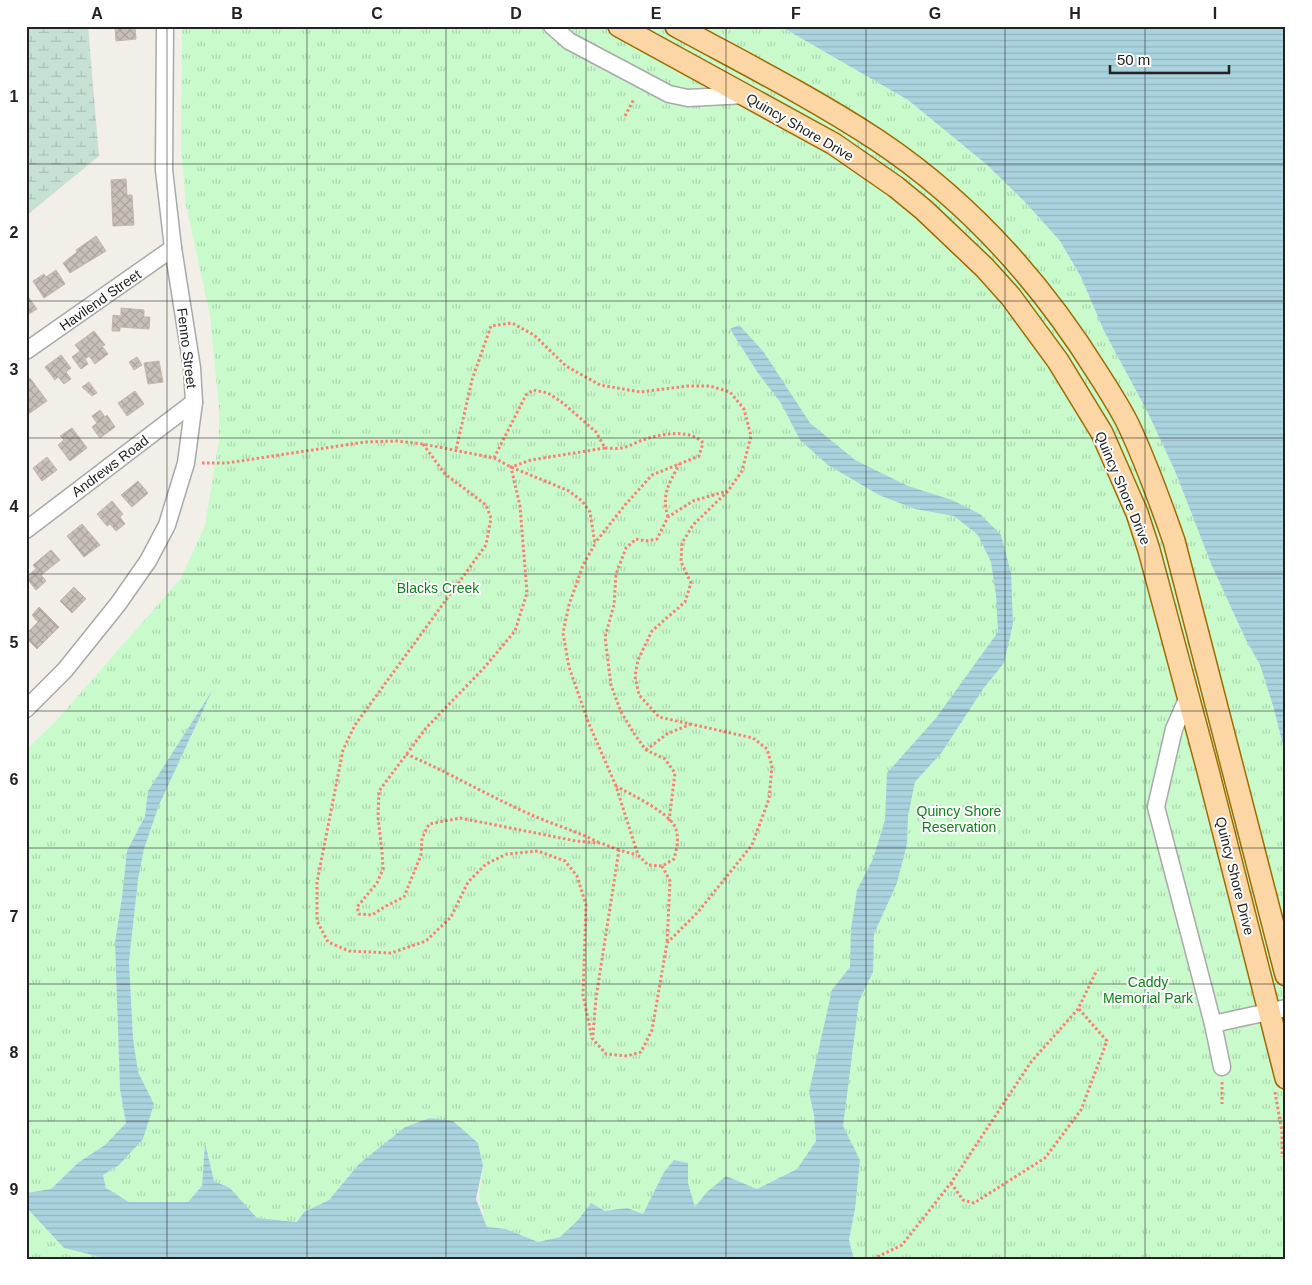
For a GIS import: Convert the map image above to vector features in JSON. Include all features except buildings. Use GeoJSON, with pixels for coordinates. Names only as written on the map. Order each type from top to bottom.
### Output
{"type":"FeatureCollection","features":[{"type":"Feature","properties":{"kind":"main road","name":"Quincy Shore Drive"},"geometry":{"type":"LineString","coordinates":[[619,26],[834,144],[896,187],[924,210],[985,268],[1011,298],[1058,361],[1102,433],[1137,513],[1149,550],[1188,697],[1278,1010],[1280,1084]]}},
{"type":"Feature","properties":{"kind":"main road","name":"Quincy Shore Drive"},"geometry":{"type":"LineString","coordinates":[[676,26],[878,140],[922,174],[958,203],[1015,261],[1043,294],[1084,352],[1128,424],[1174,540],[1286,975]]}},
{"type":"Feature","properties":{"kind":"street","name":"Fenno Street"},"geometry":{"type":"LineString","coordinates":[[26,709],[65,670],[118,604],[148,561],[167,525],[186,463],[194,402],[192,368],[173,248],[164,170],[164,26]]}},
{"type":"Feature","properties":{"kind":"street"},"geometry":{"type":"LineString","coordinates":[[552,26],[569,41],[669,94],[688,98],[746,95]]}},
{"type":"Feature","properties":{"kind":"street","name":"Havilend Street"},"geometry":{"type":"LineString","coordinates":[[26,352],[173,248]]}},
{"type":"Feature","properties":{"kind":"street","name":"Andrews Road"},"geometry":{"type":"LineString","coordinates":[[26,530],[194,402]]}},
{"type":"Feature","properties":{"kind":"street"},"geometry":{"type":"LineString","coordinates":[[1188,697],[1174,729],[1156,807],[1213,1024],[1222,1067]]}},
{"type":"Feature","properties":{"kind":"street"},"geometry":{"type":"LineString","coordinates":[[1213,1024],[1278,1010]]}},
{"type":"Feature","properties":{"kind":"path"},"geometry":{"type":"LineString","coordinates":[[625,116],[634,99]]}},
{"type":"Feature","properties":{"kind":"path"},"geometry":{"type":"LineString","coordinates":[[456,450],[472,380],[491,326],[512,323],[534,336],[566,366],[600,385],[640,392],[688,386],[710,386],[730,392],[744,409],[751,436],[742,471],[728,490],[693,525],[682,543],[681,562],[691,583],[684,602],[652,631],[638,660],[635,676],[639,695],[659,716],[753,738],[767,749],[772,766],[769,799],[752,846],[698,912],[667,943]]}},
{"type":"Feature","properties":{"kind":"path"},"geometry":{"type":"LineString","coordinates":[[494,458],[526,395],[533,390],[548,393],[563,403],[596,432],[605,448]]}},
{"type":"Feature","properties":{"kind":"path"},"geometry":{"type":"LineString","coordinates":[[511,467],[531,460],[605,448],[622,448],[646,439],[675,434],[690,435],[698,438],[702,444],[698,456],[652,475],[595,544],[583,565],[569,605],[563,633],[569,667],[589,724],[616,786],[638,855],[648,865],[662,866],[674,859],[678,842],[674,825],[652,806],[616,786]]}},
{"type":"Feature","properties":{"kind":"path"},"geometry":{"type":"LineString","coordinates":[[186,463],[227,463],[365,442],[397,441],[456,450],[494,458],[569,491],[582,501],[590,512],[595,544]]}},
{"type":"Feature","properties":{"kind":"path"},"geometry":{"type":"LineString","coordinates":[[423,444],[445,474],[486,505],[491,518],[486,545],[355,725],[343,750],[317,882],[317,921],[328,942],[349,952],[391,953],[426,941],[452,917],[468,882],[486,864],[507,854],[538,851],[565,861],[577,876],[586,905],[583,995],[592,1038],[606,1054],[627,1056],[640,1052],[652,1030],[667,943],[670,881],[662,866]]}},
{"type":"Feature","properties":{"kind":"path"},"geometry":{"type":"LineString","coordinates":[[668,517],[664,504],[666,492],[679,464]]}},
{"type":"Feature","properties":{"kind":"path"},"geometry":{"type":"LineString","coordinates":[[511,467],[520,506],[527,593],[515,631],[484,669],[426,728],[379,791],[378,818],[383,869],[377,882],[357,907],[359,914],[372,915],[404,897],[421,855],[422,838],[429,824],[460,818],[576,842],[601,843]]}},
{"type":"Feature","properties":{"kind":"path"},"geometry":{"type":"LineString","coordinates":[[669,821],[675,773],[665,759],[646,750],[621,712],[611,685],[605,637],[614,605],[616,574],[626,548],[636,539],[646,541],[657,538],[668,517],[693,501],[728,490]]}},
{"type":"Feature","properties":{"kind":"path"},"geometry":{"type":"LineString","coordinates":[[646,750],[667,734],[692,724]]}},
{"type":"Feature","properties":{"kind":"path"},"geometry":{"type":"LineString","coordinates":[[406,754],[525,812],[619,850],[638,855]]}},
{"type":"Feature","properties":{"kind":"path"},"geometry":{"type":"LineString","coordinates":[[592,1038],[596,998],[619,850]]}},
{"type":"Feature","properties":{"kind":"path"},"geometry":{"type":"LineString","coordinates":[[873,1259],[902,1245],[951,1183],[1032,1062],[1078,1009],[1098,970]]}},
{"type":"Feature","properties":{"kind":"path"},"geometry":{"type":"LineString","coordinates":[[951,1183],[963,1200],[974,1203],[1045,1158],[1081,1110],[1107,1041],[1078,1009]]}},
{"type":"Feature","properties":{"kind":"path"},"geometry":{"type":"LineString","coordinates":[[1222,1067],[1222,1104]]}},
{"type":"Feature","properties":{"kind":"path"},"geometry":{"type":"LineString","coordinates":[[1280,1084],[1282,1156]]}},
{"type":"Feature","properties":{"kind":"green space"},"geometry":{"type":"Polygon","coordinates":[[[26,26],[88,26],[99,156],[26,216],[26,26]]]}},
{"type":"Feature","properties":{"kind":"green space"},"geometry":{"type":"Polygon","coordinates":[[[182,26],[780,26],[908,100],[986,164],[1027,204],[1060,241],[1081,277],[1104,331],[1148,413],[1175,471],[1212,566],[1245,638],[1260,665],[1274,709],[1286,758],[1286,1259],[854,1259],[849,1240],[855,1209],[816,1141],[797,1169],[757,1189],[706,1193],[695,1207],[688,1183],[688,1163],[664,1172],[643,1214],[627,1208],[605,1211],[591,1203],[578,1220],[560,1237],[538,1242],[506,1229],[487,1227],[479,1198],[483,1166],[359,1164],[329,1200],[304,1212],[298,1222],[257,1218],[230,1188],[214,1181],[205,1145],[202,1186],[188,1202],[129,1202],[106,1188],[103,1175],[119,1165],[154,1104],[138,1072],[133,1038],[129,961],[138,880],[144,849],[159,805],[210,696],[148,791],[145,816],[127,851],[115,943],[120,1089],[126,1123],[105,1145],[79,1162],[51,1189],[26,1193],[26,750],[57,720],[181,578],[205,525],[219,440],[219,408],[210,315],[186,205],[181,148],[182,26]]]}},
{"type":"Feature","properties":{"kind":"green space"},"geometry":{"type":"Polygon","coordinates":[[[26,1207],[105,1257],[109,1259],[26,1259],[26,1207]]]}},
{"type":"Feature","properties":{"kind":"water"},"geometry":{"type":"Polygon","coordinates":[[[780,26],[1286,26],[1286,758],[1274,709],[1260,665],[1245,638],[1212,566],[1175,471],[1148,413],[1104,331],[1081,277],[1060,241],[1027,204],[986,164],[908,100],[780,26]]]}},
{"type":"Feature","properties":{"kind":"water"},"geometry":{"type":"Polygon","coordinates":[[[739,325],[763,351],[810,423],[855,460],[908,486],[952,500],[980,514],[1001,535],[1011,573],[1013,624],[1004,663],[983,689],[942,752],[915,782],[908,816],[907,844],[897,883],[874,934],[873,972],[859,1001],[843,1126],[860,1160],[855,1209],[849,1240],[854,1259],[109,1259],[64,1248],[26,1207],[26,1193],[51,1189],[79,1162],[105,1145],[126,1123],[120,1089],[115,943],[127,851],[145,816],[148,791],[212,691],[159,805],[144,849],[138,880],[129,961],[133,1038],[138,1072],[154,1104],[143,1139],[119,1165],[103,1175],[106,1188],[129,1202],[188,1202],[202,1186],[205,1143],[214,1181],[230,1188],[257,1218],[297,1222],[304,1212],[329,1200],[359,1164],[405,1127],[430,1118],[453,1121],[478,1143],[483,1166],[476,1199],[487,1227],[506,1229],[538,1242],[560,1237],[578,1220],[591,1203],[605,1211],[627,1208],[643,1214],[664,1172],[674,1160],[688,1163],[688,1183],[695,1207],[706,1193],[726,1176],[757,1189],[797,1169],[816,1141],[814,1115],[809,1092],[832,990],[850,967],[851,929],[857,890],[873,859],[885,820],[887,773],[936,718],[998,632],[996,595],[991,562],[978,535],[954,516],[915,509],[879,495],[828,465],[800,440],[781,403],[758,373],[730,329],[739,325]]]}},
{"type":"Feature","properties":{"kind":"park label","name":"Blacks Creek"},"geometry":{"type":"Point","coordinates":[438,588]}},
{"type":"Feature","properties":{"kind":"park label","name":"Quincy Shore Reservation"},"geometry":{"type":"Point","coordinates":[959,820]}},
{"type":"Feature","properties":{"kind":"park label","name":"Caddy Memorial Park"},"geometry":{"type":"Point","coordinates":[1148,990]}}]}
